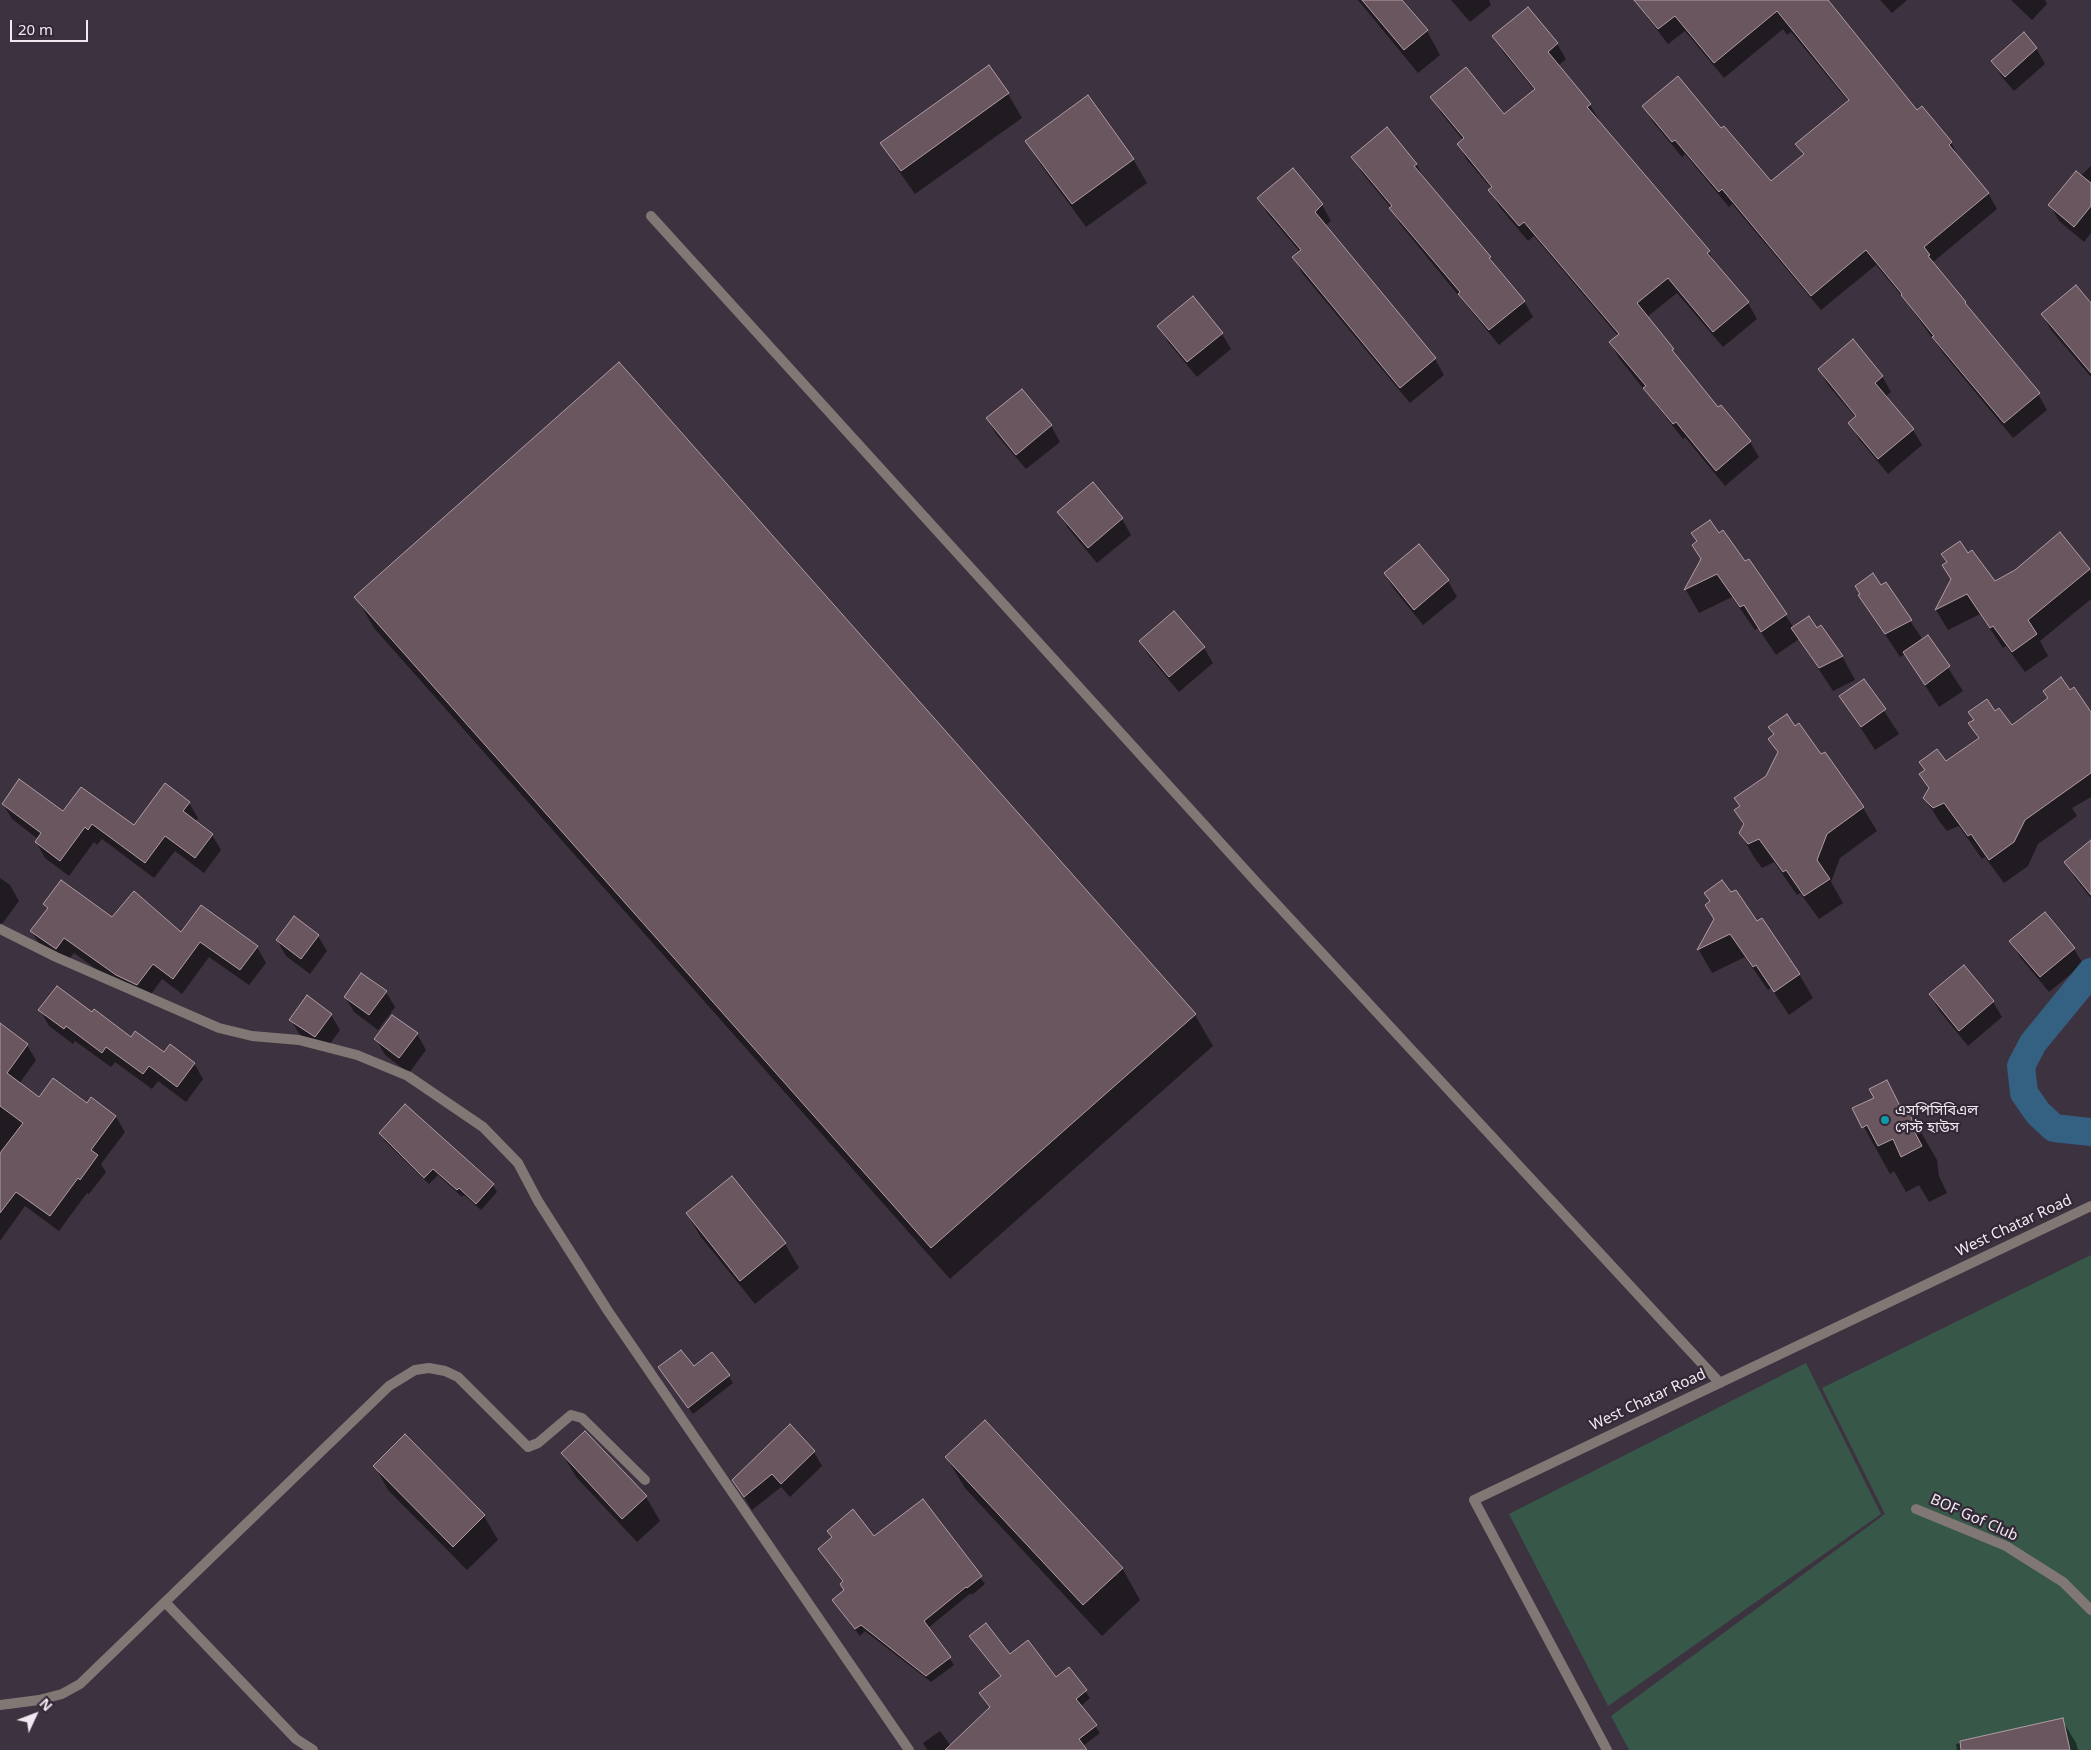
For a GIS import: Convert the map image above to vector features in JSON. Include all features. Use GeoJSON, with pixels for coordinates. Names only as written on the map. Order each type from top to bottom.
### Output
{"type":"FeatureCollection","features":[{"type":"Feature","properties":{"kind":"street"},"geometry":{"type":"LineString","coordinates":[[651,216],[1265,892],[1720,1383]]}},
{"type":"Feature","properties":{"kind":"street"},"geometry":{"type":"LineString","coordinates":[[0,929],[56,957],[219,1028],[252,1036],[299,1040],[357,1055],[408,1076],[483,1127],[518,1163],[538,1201],[608,1311],[909,1750]]}},
{"type":"Feature","properties":{"kind":"street","name":"West Chatar Road"},"geometry":{"type":"LineString","coordinates":[[1607,1750],[1474,1500],[2091,1206]]}},
{"type":"Feature","properties":{"kind":"street"},"geometry":{"type":"LineString","coordinates":[[0,1705],[38,1700],[62,1694],[80,1684],[389,1386],[415,1370],[429,1368],[445,1371],[458,1377],[528,1447],[538,1443],[571,1415],[582,1418],[645,1480]]}},
{"type":"Feature","properties":{"kind":"street","name":"BOF Gof Club"},"geometry":{"type":"LineString","coordinates":[[1916,1509],[2006,1546],[2063,1582],[2091,1610]]}},
{"type":"Feature","properties":{"kind":"street"},"geometry":{"type":"LineString","coordinates":[[165,1602],[296,1739],[313,1750]]}},
{"type":"Feature","properties":{"kind":"green space"},"geometry":{"type":"Polygon","coordinates":[[[2091,1255],[2091,1750],[1629,1750],[1611,1716],[1885,1514],[1822,1388],[2091,1255]]]}},
{"type":"Feature","properties":{"kind":"green space"},"geometry":{"type":"Polygon","coordinates":[[[1806,1363],[1881,1514],[1608,1706],[1509,1514],[1806,1363]]]}},
{"type":"Feature","properties":{"kind":"building"},"geometry":{"type":"Polygon","coordinates":[[[1362,0],[1402,0],[1428,30],[1404,50],[1362,0]]]}},
{"type":"Feature","properties":{"kind":"building"},"geometry":{"type":"Polygon","coordinates":[[[1634,0],[1828,0],[1917,110],[1922,106],[1952,142],[1949,145],[1989,193],[1924,247],[1930,255],[1928,256],[1965,303],[2040,393],[2004,423],[1932,337],[1934,336],[1866,250],[1811,296],[1722,189],[1719,192],[1675,140],[1672,142],[1642,106],[1678,76],[1721,128],[1724,126],[1771,181],[1804,154],[1795,144],[1849,100],[1777,11],[1714,63],[1675,16],[1658,29],[1634,0]]]}},
{"type":"Feature","properties":{"kind":"building"},"geometry":{"type":"Polygon","coordinates":[[[1528,7],[1558,43],[1548,52],[1591,104],[1587,107],[1710,251],[1707,253],[1749,302],[1713,332],[1668,278],[1637,303],[1718,407],[1721,405],[1751,441],[1716,471],[1676,422],[1673,424],[1643,388],[1646,386],[1609,342],[1619,334],[1524,222],[1519,226],[1488,190],[1492,187],[1457,144],[1464,138],[1430,97],[1466,67],[1504,114],[1535,89],[1492,36],[1528,7]]]}},
{"type":"Feature","properties":{"kind":"building"},"geometry":{"type":"Polygon","coordinates":[[[2024,32],[2037,48],[2005,77],[1991,61],[2024,32]]]}},
{"type":"Feature","properties":{"kind":"building"},"geometry":{"type":"Polygon","coordinates":[[[989,65],[1009,93],[901,171],[880,143],[989,65]]]}},
{"type":"Feature","properties":{"kind":"building"},"geometry":{"type":"Polygon","coordinates":[[[1088,95],[1134,159],[1072,204],[1025,141],[1088,95]]]}},
{"type":"Feature","properties":{"kind":"building"},"geometry":{"type":"Polygon","coordinates":[[[1387,127],[1417,164],[1414,166],[1491,257],[1489,258],[1525,301],[1489,330],[1458,294],[1460,292],[1389,208],[1392,206],[1351,157],[1387,127]]]}},
{"type":"Feature","properties":{"kind":"building"},"geometry":{"type":"Polygon","coordinates":[[[1293,168],[1323,204],[1315,212],[1436,358],[1400,388],[1292,257],[1301,250],[1257,198],[1293,168]]]}},
{"type":"Feature","properties":{"kind":"building"},"geometry":{"type":"Polygon","coordinates":[[[2076,171],[2091,183],[2091,206],[2074,227],[2048,205],[2076,171]]]}},
{"type":"Feature","properties":{"kind":"building"},"geometry":{"type":"Polygon","coordinates":[[[2076,285],[2091,303],[2091,373],[2041,314],[2076,285]]]}},
{"type":"Feature","properties":{"kind":"building"},"geometry":{"type":"Polygon","coordinates":[[[1193,296],[1223,333],[1187,362],[1157,326],[1193,296]]]}},
{"type":"Feature","properties":{"kind":"building"},"geometry":{"type":"Polygon","coordinates":[[[1853,339],[1883,376],[1875,383],[1914,429],[1878,459],[1848,423],[1856,416],[1818,369],[1853,339]]]}},
{"type":"Feature","properties":{"kind":"building"},"geometry":{"type":"Polygon","coordinates":[[[619,362],[1196,1014],[931,1248],[354,597],[619,362]]]}},
{"type":"Feature","properties":{"kind":"building"},"geometry":{"type":"Polygon","coordinates":[[[1022,389],[1052,425],[1016,455],[986,418],[1022,389]]]}},
{"type":"Feature","properties":{"kind":"building"},"geometry":{"type":"Polygon","coordinates":[[[1093,482],[1123,518],[1088,548],[1057,512],[1093,482]]]}},
{"type":"Feature","properties":{"kind":"building"},"geometry":{"type":"Polygon","coordinates":[[[1710,520],[1719,533],[1723,530],[1745,561],[1749,559],[1787,614],[1761,632],[1744,605],[1740,607],[1717,574],[1684,590],[1701,559],[1692,545],[1697,541],[1691,533],[1710,520]]]}},
{"type":"Feature","properties":{"kind":"building"},"geometry":{"type":"Polygon","coordinates":[[[2060,532],[2090,569],[2028,620],[2037,634],[2012,652],[1993,626],[1990,628],[1967,594],[1935,610],[1951,579],[1942,565],[1947,562],[1941,554],[1960,541],[1968,553],[1972,550],[1995,581],[2015,570],[2060,532]]]}},
{"type":"Feature","properties":{"kind":"building"},"geometry":{"type":"Polygon","coordinates":[[[1419,544],[1449,580],[1414,610],[1384,573],[1419,544]]]}},
{"type":"Feature","properties":{"kind":"building"},"geometry":{"type":"Polygon","coordinates":[[[1873,573],[1881,585],[1886,582],[1912,620],[1885,634],[1858,595],[1860,594],[1855,586],[1873,573]]]}},
{"type":"Feature","properties":{"kind":"building"},"geometry":{"type":"Polygon","coordinates":[[[1174,611],[1205,647],[1169,677],[1139,641],[1174,611]]]}},
{"type":"Feature","properties":{"kind":"building"},"geometry":{"type":"Polygon","coordinates":[[[1809,616],[1817,628],[1821,625],[1843,656],[1819,668],[1791,628],[1809,616]]]}},
{"type":"Feature","properties":{"kind":"building"},"geometry":{"type":"Polygon","coordinates":[[[1928,635],[1950,666],[1925,685],[1903,652],[1928,635]]]}},
{"type":"Feature","properties":{"kind":"building"},"geometry":{"type":"Polygon","coordinates":[[[2061,677],[2070,690],[2074,687],[2091,712],[2091,773],[2025,820],[2014,842],[1989,860],[1971,834],[1968,836],[1944,803],[1933,808],[1923,798],[1929,788],[1919,774],[1925,770],[1919,762],[1937,749],[1946,761],[1979,738],[1968,723],[1974,720],[1968,712],[1987,699],[1995,711],[1999,708],[2012,725],[2048,698],[2043,691],[2061,677]]]}},
{"type":"Feature","properties":{"kind":"building"},"geometry":{"type":"Polygon","coordinates":[[[1864,679],[1886,709],[1861,727],[1839,696],[1864,679]]]}},
{"type":"Feature","properties":{"kind":"building"},"geometry":{"type":"Polygon","coordinates":[[[1787,714],[1795,726],[1799,723],[1821,754],[1825,752],[1864,807],[1827,834],[1817,860],[1830,879],[1804,896],[1786,870],[1783,872],[1759,839],[1748,844],[1739,833],[1744,824],[1734,810],[1740,806],[1734,798],[1766,776],[1778,752],[1768,739],[1774,734],[1768,727],[1787,714]]]}},
{"type":"Feature","properties":{"kind":"building"},"geometry":{"type":"Polygon","coordinates":[[[19,779],[63,811],[81,787],[134,825],[165,783],[190,802],[183,811],[213,834],[195,858],[165,836],[145,863],[92,824],[88,830],[85,827],[60,861],[35,842],[41,833],[2,804],[19,779]]]}},
{"type":"Feature","properties":{"kind":"building"},"geometry":{"type":"Polygon","coordinates":[[[2091,840],[2091,895],[2064,862],[2091,840]]]}},
{"type":"Feature","properties":{"kind":"building"},"geometry":{"type":"Polygon","coordinates":[[[61,880],[112,917],[134,891],[181,932],[201,905],[258,946],[240,970],[200,942],[173,979],[153,964],[137,985],[116,975],[64,938],[56,949],[30,931],[48,908],[43,904],[61,880]]]}},
{"type":"Feature","properties":{"kind":"building"},"geometry":{"type":"Polygon","coordinates":[[[1722,880],[1731,892],[1736,890],[1757,921],[1762,918],[1800,974],[1774,992],[1756,965],[1753,967],[1730,934],[1697,950],[1714,919],[1705,905],[1710,901],[1704,893],[1722,880]]]}},
{"type":"Feature","properties":{"kind":"building"},"geometry":{"type":"Polygon","coordinates":[[[2045,912],[2075,948],[2040,977],[2009,941],[2045,912]]]}},
{"type":"Feature","properties":{"kind":"building"},"geometry":{"type":"Polygon","coordinates":[[[294,916],[319,935],[301,959],[276,940],[294,916]]]}},
{"type":"Feature","properties":{"kind":"building"},"geometry":{"type":"Polygon","coordinates":[[[1964,965],[1994,1001],[1959,1031],[1929,994],[1964,965]]]}},
{"type":"Feature","properties":{"kind":"building"},"geometry":{"type":"Polygon","coordinates":[[[361,973],[387,991],[369,1015],[344,997],[361,973]]]}},
{"type":"Feature","properties":{"kind":"building"},"geometry":{"type":"Polygon","coordinates":[[[57,986],[92,1012],[94,1009],[131,1037],[135,1031],[164,1052],[170,1044],[195,1063],[177,1087],[149,1066],[143,1074],[106,1047],[102,1053],[66,1026],[64,1029],[38,1010],[57,986]]]}},
{"type":"Feature","properties":{"kind":"building"},"geometry":{"type":"Polygon","coordinates":[[[307,995],[332,1014],[315,1037],[289,1020],[307,995]]]}},
{"type":"Feature","properties":{"kind":"building"},"geometry":{"type":"Polygon","coordinates":[[[392,1015],[418,1033],[399,1058],[374,1039],[392,1015]]]}},
{"type":"Feature","properties":{"kind":"building"},"geometry":{"type":"Polygon","coordinates":[[[0,1023],[28,1044],[7,1073],[39,1097],[53,1078],[87,1103],[91,1097],[116,1116],[91,1150],[98,1155],[50,1216],[16,1192],[0,1213],[0,1153],[23,1123],[0,1106],[0,1023]]]}},
{"type":"Feature","properties":{"kind":"building","name":"এসপিসিবিএল গেস্ট হাউস"},"geometry":{"type":"Polygon","coordinates":[[[1887,1080],[1902,1110],[1911,1112],[1913,1129],[1922,1146],[1901,1157],[1893,1139],[1878,1146],[1867,1125],[1862,1128],[1852,1108],[1874,1098],[1869,1089],[1887,1080]]]}},
{"type":"Feature","properties":{"kind":"building"},"geometry":{"type":"Polygon","coordinates":[[[405,1104],[494,1184],[476,1204],[459,1188],[457,1190],[433,1169],[424,1178],[379,1133],[405,1104]]]}},
{"type":"Feature","properties":{"kind":"building"},"geometry":{"type":"Polygon","coordinates":[[[732,1176],[786,1243],[740,1281],[686,1213],[732,1176]]]}},
{"type":"Feature","properties":{"kind":"building"},"geometry":{"type":"Polygon","coordinates":[[[681,1350],[694,1366],[712,1352],[730,1375],[688,1408],[658,1367],[681,1350]]]}},
{"type":"Feature","properties":{"kind":"building"},"geometry":{"type":"Polygon","coordinates":[[[985,1420],[1123,1568],[1083,1605],[945,1457],[985,1420]]]}},
{"type":"Feature","properties":{"kind":"building"},"geometry":{"type":"Polygon","coordinates":[[[790,1424],[815,1451],[781,1484],[772,1474],[744,1497],[732,1480],[790,1424]]]}},
{"type":"Feature","properties":{"kind":"building"},"geometry":{"type":"Polygon","coordinates":[[[585,1431],[647,1496],[622,1519],[561,1453],[585,1431]]]}},
{"type":"Feature","properties":{"kind":"building"},"geometry":{"type":"Polygon","coordinates":[[[405,1434],[485,1515],[453,1547],[373,1466],[405,1434]]]}},
{"type":"Feature","properties":{"kind":"building"},"geometry":{"type":"Polygon","coordinates":[[[923,1499],[982,1576],[924,1621],[951,1657],[926,1676],[861,1625],[855,1629],[832,1600],[844,1590],[840,1584],[843,1581],[818,1549],[832,1537],[827,1531],[853,1509],[874,1536],[923,1499]]]}},
{"type":"Feature","properties":{"kind":"building"},"geometry":{"type":"Polygon","coordinates":[[[986,1623],[1010,1654],[1028,1640],[1056,1677],[1069,1667],[1087,1690],[1076,1699],[1097,1725],[1079,1739],[1087,1750],[945,1750],[990,1707],[979,1693],[1001,1676],[969,1636],[986,1623]]]}},
{"type":"Feature","properties":{"kind":"building"},"geometry":{"type":"Polygon","coordinates":[[[2063,1718],[2070,1750],[1961,1750],[1960,1741],[2063,1718]]]}},
{"type":"Feature","properties":{"kind":"waterway"},"geometry":{"type":"LineString","coordinates":[[2091,972],[2033,1043],[2021,1066],[2024,1093],[2038,1113],[2054,1128],[2091,1132]]}},
{"type":"Feature","properties":{"kind":"place","name":"এসপিসিবিএল গেস্ট হাউস"},"geometry":{"type":"Point","coordinates":[1885,1120]}}]}
